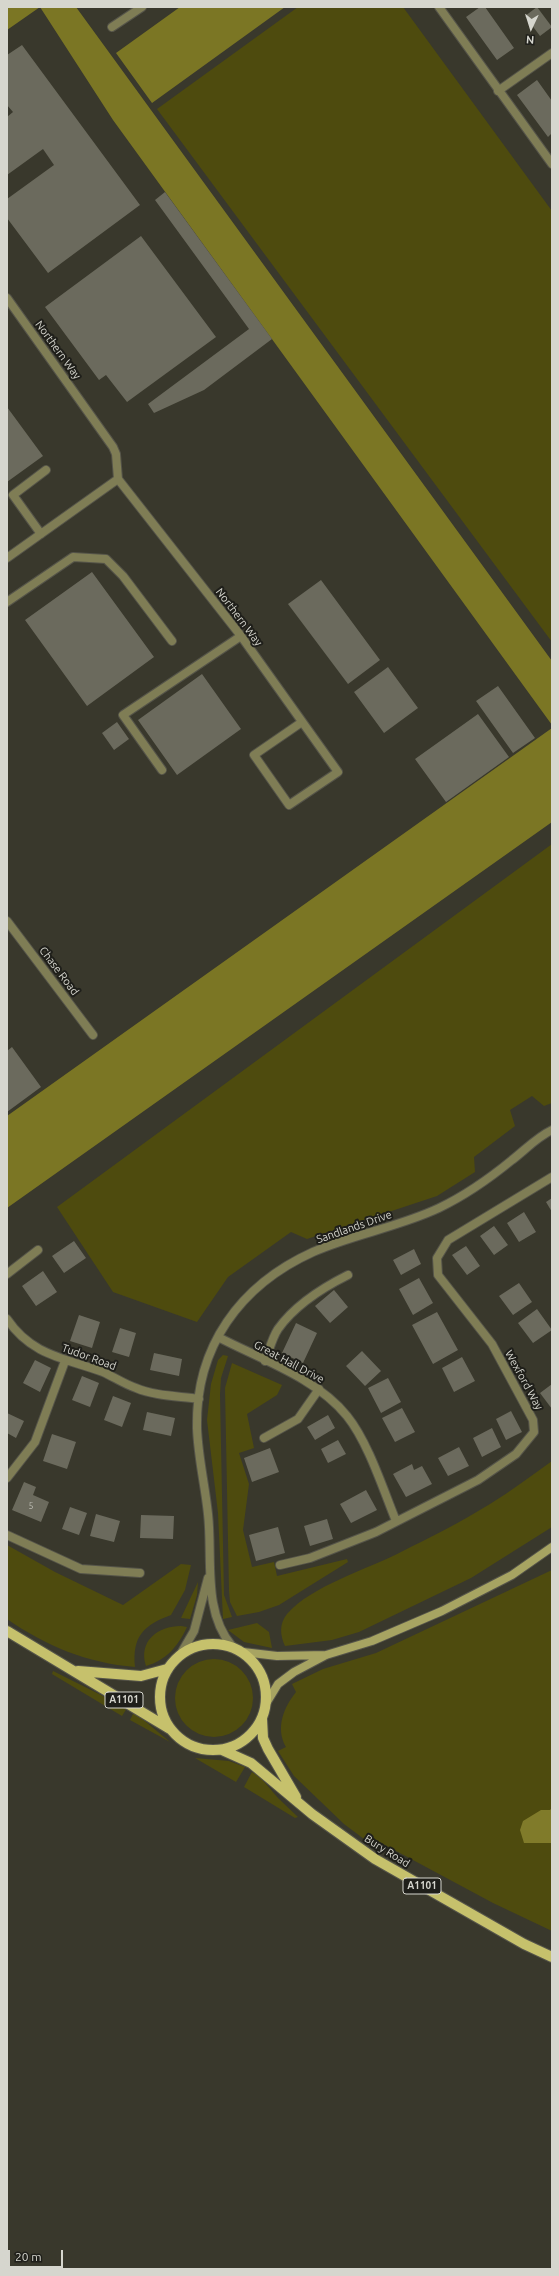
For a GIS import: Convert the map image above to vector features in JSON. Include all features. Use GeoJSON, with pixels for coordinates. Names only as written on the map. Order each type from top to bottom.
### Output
{"type":"FeatureCollection","features":[{"type":"Feature","properties":{"kind":"main road"},"geometry":{"type":"LineString","coordinates":[[267,1702],[266,1687],[262,1673],[254,1661],[243,1652],[232,1646],[214,1643],[196,1646],[180,1655],[167,1669],[161,1684],[160,1700],[163,1716],[171,1730],[182,1740],[194,1747],[208,1750],[222,1750],[239,1744],[252,1734],[262,1719],[267,1702],[278,1684],[294,1672],[326,1655],[372,1641],[442,1611],[512,1576],[552,1547]]}},
{"type":"Feature","properties":{"kind":"main road","name":"A1101"},"geometry":{"type":"LineString","coordinates":[[7,1631],[76,1671],[171,1730]]}},
{"type":"Feature","properties":{"kind":"main road"},"geometry":{"type":"LineString","coordinates":[[243,1652],[276,1656],[326,1655]]}},
{"type":"Feature","properties":{"kind":"main road","name":"A1101"},"geometry":{"type":"LineString","coordinates":[[76,1671],[141,1676],[167,1669]]}},
{"type":"Feature","properties":{"kind":"main road","name":"Bury Road"},"geometry":{"type":"LineString","coordinates":[[262,1719],[264,1738],[268,1748],[299,1802]]}},
{"type":"Feature","properties":{"kind":"main road","name":"Bury Road"},"geometry":{"type":"LineString","coordinates":[[222,1750],[251,1763],[323,1822],[375,1859],[524,1944],[552,1957]]}},
{"type":"Feature","properties":{"kind":"street"},"geometry":{"type":"LineString","coordinates":[[112,27],[142,7]]}},
{"type":"Feature","properties":{"kind":"street"},"geometry":{"type":"LineString","coordinates":[[439,7],[552,164]]}},
{"type":"Feature","properties":{"kind":"street"},"geometry":{"type":"LineString","coordinates":[[498,91],[552,53]]}},
{"type":"Feature","properties":{"kind":"street","name":"Northern Way"},"geometry":{"type":"LineString","coordinates":[[7,298],[113,447],[116,454],[118,479],[241,636],[338,772],[289,805],[254,755],[302,722]]}},
{"type":"Feature","properties":{"kind":"street"},"geometry":{"type":"LineString","coordinates":[[41,534],[10,497],[46,470]]}},
{"type":"Feature","properties":{"kind":"street"},"geometry":{"type":"LineString","coordinates":[[7,558],[118,479]]}},
{"type":"Feature","properties":{"kind":"street"},"geometry":{"type":"LineString","coordinates":[[7,602],[73,557],[106,559],[123,576],[172,641]]}},
{"type":"Feature","properties":{"kind":"street"},"geometry":{"type":"LineString","coordinates":[[162,770],[123,715],[241,636]]}},
{"type":"Feature","properties":{"kind":"street","name":"Chase Road"},"geometry":{"type":"LineString","coordinates":[[7,921],[93,1035]]}},
{"type":"Feature","properties":{"kind":"street","name":"Sandlands Drive"},"geometry":{"type":"LineString","coordinates":[[232,1646],[223,1635],[216,1616],[210,1572],[208,1514],[197,1428],[199,1399],[205,1362],[232,1314],[251,1293],[275,1272],[313,1252],[439,1208],[484,1179],[542,1135],[552,1130]]}},
{"type":"Feature","properties":{"kind":"street","name":"Wexford Way"},"geometry":{"type":"LineString","coordinates":[[280,1565],[310,1558],[376,1532],[478,1480],[516,1454],[534,1432],[533,1420],[492,1344],[438,1275],[437,1258],[448,1240],[552,1177]]}},
{"type":"Feature","properties":{"kind":"street"},"geometry":{"type":"LineString","coordinates":[[7,1274],[38,1250]]}},
{"type":"Feature","properties":{"kind":"street"},"geometry":{"type":"LineString","coordinates":[[265,1361],[277,1330],[293,1312],[325,1287],[348,1275]]}},
{"type":"Feature","properties":{"kind":"street","name":"Tudor Road"},"geometry":{"type":"LineString","coordinates":[[7,1319],[14,1329],[36,1347],[65,1361],[103,1372],[136,1388],[158,1394],[199,1399]]}},
{"type":"Feature","properties":{"kind":"street","name":"Great Hall Drive"},"geometry":{"type":"LineString","coordinates":[[218,1337],[319,1389],[347,1416],[366,1450],[396,1521]]}},
{"type":"Feature","properties":{"kind":"street"},"geometry":{"type":"LineString","coordinates":[[7,1478],[35,1442],[65,1361]]}},
{"type":"Feature","properties":{"kind":"street"},"geometry":{"type":"LineString","coordinates":[[264,1438],[298,1419],[319,1389]]}},
{"type":"Feature","properties":{"kind":"street"},"geometry":{"type":"LineString","coordinates":[[7,1535],[81,1569],[140,1573]]}},
{"type":"Feature","properties":{"kind":"street","name":"Sandlands Drive"},"geometry":{"type":"LineString","coordinates":[[180,1655],[194,1631],[210,1572]]}},
{"type":"Feature","properties":{"kind":"shaded area"},"geometry":{"type":"Polygon","coordinates":[[[7,7],[40,7],[7,30],[7,7]]]}},
{"type":"Feature","properties":{"kind":"shaded area"},"geometry":{"type":"Polygon","coordinates":[[[40,7],[76,7],[552,661],[552,725],[113,120],[40,7]]]}},
{"type":"Feature","properties":{"kind":"shaded area"},"geometry":{"type":"Polygon","coordinates":[[[180,7],[285,7],[152,103],[116,53],[180,7]]]}},
{"type":"Feature","properties":{"kind":"shaded area"},"geometry":{"type":"Polygon","coordinates":[[[298,7],[403,7],[552,211],[552,642],[157,109],[298,7]]]}},
{"type":"Feature","properties":{"kind":"shaded area"},"geometry":{"type":"Polygon","coordinates":[[[552,728],[552,822],[7,1208],[7,1116],[552,728]]]}},
{"type":"Feature","properties":{"kind":"shaded area"},"geometry":{"type":"Polygon","coordinates":[[[552,844],[552,1103],[544,1106],[532,1096],[510,1110],[515,1126],[474,1157],[475,1172],[437,1196],[307,1239],[291,1232],[228,1277],[197,1322],[113,1292],[57,1207],[552,844]]]}},
{"type":"Feature","properties":{"kind":"shaded area"},"geometry":{"type":"Polygon","coordinates":[[[223,1355],[228,1356],[221,1378],[220,1394],[224,1595],[232,1617],[223,1619],[218,1513],[207,1420],[211,1384],[218,1360],[223,1355]]]}},
{"type":"Feature","properties":{"kind":"shaded area"},"geometry":{"type":"Polygon","coordinates":[[[232,1363],[282,1385],[277,1395],[247,1414],[254,1448],[239,1453],[249,1484],[243,1530],[252,1567],[274,1562],[277,1576],[347,1559],[348,1562],[279,1605],[259,1612],[237,1616],[230,1602],[229,1591],[225,1388],[232,1363]]]}},
{"type":"Feature","properties":{"kind":"shaded area"},"geometry":{"type":"Polygon","coordinates":[[[552,1461],[552,1527],[471,1578],[359,1632],[332,1640],[285,1646],[281,1630],[284,1618],[297,1604],[325,1587],[401,1552],[479,1511],[552,1461]]]}},
{"type":"Feature","properties":{"kind":"shaded area"},"geometry":{"type":"Polygon","coordinates":[[[7,1545],[55,1572],[123,1605],[181,1564],[191,1565],[185,1590],[171,1615],[147,1628],[138,1640],[135,1656],[135,1667],[100,1662],[68,1652],[22,1629],[7,1619],[7,1545]]]}},
{"type":"Feature","properties":{"kind":"shaded area"},"geometry":{"type":"Polygon","coordinates":[[[552,1570],[552,1931],[493,1903],[372,1838],[368,1842],[344,1824],[294,1776],[278,1751],[286,1747],[281,1732],[281,1725],[282,1718],[288,1704],[296,1692],[292,1684],[323,1669],[376,1653],[552,1570]]]}},
{"type":"Feature","properties":{"kind":"shaded area"},"geometry":{"type":"Polygon","coordinates":[[[198,1582],[197,1595],[190,1619],[181,1618],[198,1582]]]}},
{"type":"Feature","properties":{"kind":"shaded area"},"geometry":{"type":"Polygon","coordinates":[[[257,1623],[269,1632],[272,1648],[244,1642],[228,1630],[257,1623]]]}},
{"type":"Feature","properties":{"kind":"shaded area"},"geometry":{"type":"Polygon","coordinates":[[[181,1626],[187,1627],[176,1646],[160,1660],[146,1666],[144,1657],[147,1642],[158,1632],[181,1626]]]}},
{"type":"Feature","properties":{"kind":"shaded area"},"geometry":{"type":"Polygon","coordinates":[[[206,1659],[222,1659],[236,1665],[247,1676],[253,1690],[253,1706],[247,1720],[236,1731],[222,1737],[206,1737],[192,1731],[181,1720],[175,1706],[175,1690],[181,1676],[192,1665],[206,1659]]]}},
{"type":"Feature","properties":{"kind":"shaded area"},"geometry":{"type":"Polygon","coordinates":[[[53,1671],[127,1708],[122,1716],[52,1674],[53,1671]]]}},
{"type":"Feature","properties":{"kind":"shaded area"},"geometry":{"type":"Polygon","coordinates":[[[134,1712],[170,1742],[130,1720],[134,1712]]]}},
{"type":"Feature","properties":{"kind":"shaded area"},"geometry":{"type":"Polygon","coordinates":[[[195,1758],[229,1761],[245,1767],[236,1782],[195,1758]]]}},
{"type":"Feature","properties":{"kind":"shaded area"},"geometry":{"type":"Polygon","coordinates":[[[252,1772],[260,1777],[278,1798],[298,1817],[295,1818],[244,1787],[252,1772]]]}},
{"type":"Feature","properties":{"kind":"shaded area"},"geometry":{"type":"Polygon","coordinates":[[[552,1808],[552,1843],[524,1843],[520,1830],[523,1821],[541,1810],[550,1810],[552,1808]]]}},
{"type":"Feature","properties":{"kind":"building"},"geometry":{"type":"Polygon","coordinates":[[[480,7],[485,7],[514,48],[497,60],[466,17],[480,7]]]}},
{"type":"Feature","properties":{"kind":"building"},"geometry":{"type":"Polygon","coordinates":[[[537,7],[552,27],[540,36],[525,16],[537,7]]]}},
{"type":"Feature","properties":{"kind":"building"},"geometry":{"type":"Polygon","coordinates":[[[22,45],[140,205],[48,273],[7,218],[7,199],[54,165],[43,149],[7,175],[7,117],[13,112],[7,105],[7,55],[22,45]]]}},
{"type":"Feature","properties":{"kind":"building"},"geometry":{"type":"Polygon","coordinates":[[[537,80],[552,101],[552,133],[548,137],[517,95],[537,80]]]}},
{"type":"Feature","properties":{"kind":"building"},"geometry":{"type":"Polygon","coordinates":[[[165,192],[272,339],[204,390],[154,413],[148,404],[249,329],[155,200],[165,192]]]}},
{"type":"Feature","properties":{"kind":"building"},"geometry":{"type":"Polygon","coordinates":[[[141,236],[216,337],[127,402],[106,375],[99,380],[45,307],[141,236]]]}},
{"type":"Feature","properties":{"kind":"building"},"geometry":{"type":"Polygon","coordinates":[[[7,407],[43,456],[7,482],[7,407]]]}},
{"type":"Feature","properties":{"kind":"building"},"geometry":{"type":"Polygon","coordinates":[[[92,572],[154,657],[87,706],[25,620],[92,572]]]}},
{"type":"Feature","properties":{"kind":"building"},"geometry":{"type":"Polygon","coordinates":[[[321,580],[380,660],[348,684],[288,604],[321,580]]]}},
{"type":"Feature","properties":{"kind":"building"},"geometry":{"type":"Polygon","coordinates":[[[388,667],[418,708],[384,733],[354,692],[388,667]]]}},
{"type":"Feature","properties":{"kind":"building"},"geometry":{"type":"Polygon","coordinates":[[[202,674],[241,729],[177,775],[138,720],[202,674]]]}},
{"type":"Feature","properties":{"kind":"building"},"geometry":{"type":"Polygon","coordinates":[[[498,686],[535,738],[513,753],[476,701],[498,686]]]}},
{"type":"Feature","properties":{"kind":"building"},"geometry":{"type":"Polygon","coordinates":[[[478,714],[509,757],[446,802],[415,759],[478,714]]]}},
{"type":"Feature","properties":{"kind":"building"},"geometry":{"type":"Polygon","coordinates":[[[117,722],[129,739],[114,750],[102,733],[117,722]]]}},
{"type":"Feature","properties":{"kind":"building"},"geometry":{"type":"Polygon","coordinates":[[[12,1047],[41,1087],[7,1112],[7,1051],[12,1047]]]}},
{"type":"Feature","properties":{"kind":"building"},"geometry":{"type":"Polygon","coordinates":[[[552,1198],[552,1212],[546,1202],[552,1198]]]}},
{"type":"Feature","properties":{"kind":"building"},"geometry":{"type":"Polygon","coordinates":[[[524,1212],[536,1232],[519,1242],[507,1223],[524,1212]]]}},
{"type":"Feature","properties":{"kind":"building"},"geometry":{"type":"Polygon","coordinates":[[[494,1226],[508,1245],[494,1255],[480,1236],[494,1226]]]}},
{"type":"Feature","properties":{"kind":"building"},"geometry":{"type":"Polygon","coordinates":[[[74,1241],[86,1258],[64,1273],[52,1256],[74,1241]]]}},
{"type":"Feature","properties":{"kind":"building"},"geometry":{"type":"Polygon","coordinates":[[[466,1246],[480,1266],[467,1275],[452,1255],[466,1246]]]}},
{"type":"Feature","properties":{"kind":"building"},"geometry":{"type":"Polygon","coordinates":[[[414,1249],[421,1264],[401,1275],[393,1260],[414,1249]]]}},
{"type":"Feature","properties":{"kind":"building"},"geometry":{"type":"Polygon","coordinates":[[[43,1271],[57,1292],[36,1306],[22,1286],[43,1271]]]}},
{"type":"Feature","properties":{"kind":"building"},"geometry":{"type":"Polygon","coordinates":[[[419,1278],[433,1303],[413,1315],[399,1289],[419,1278]]]}},
{"type":"Feature","properties":{"kind":"building"},"geometry":{"type":"Polygon","coordinates":[[[519,1283],[532,1302],[513,1315],[499,1296],[519,1283]]]}},
{"type":"Feature","properties":{"kind":"building"},"geometry":{"type":"Polygon","coordinates":[[[334,1290],[348,1307],[330,1323],[315,1306],[334,1290]]]}},
{"type":"Feature","properties":{"kind":"building"},"geometry":{"type":"Polygon","coordinates":[[[537,1309],[552,1330],[533,1343],[518,1323],[537,1309]]]}},
{"type":"Feature","properties":{"kind":"building"},"geometry":{"type":"Polygon","coordinates":[[[437,1312],[458,1350],[433,1364],[412,1325],[437,1312]]]}},
{"type":"Feature","properties":{"kind":"building"},"geometry":{"type":"Polygon","coordinates":[[[79,1315],[100,1322],[92,1348],[70,1341],[79,1315]]]}},
{"type":"Feature","properties":{"kind":"building"},"geometry":{"type":"Polygon","coordinates":[[[296,1323],[317,1333],[303,1363],[282,1353],[296,1323]]]}},
{"type":"Feature","properties":{"kind":"building"},"geometry":{"type":"Polygon","coordinates":[[[120,1328],[136,1333],[129,1357],[112,1352],[120,1328]]]}},
{"type":"Feature","properties":{"kind":"building"},"geometry":{"type":"Polygon","coordinates":[[[362,1351],[381,1371],[365,1386],[346,1366],[362,1351]]]}},
{"type":"Feature","properties":{"kind":"building"},"geometry":{"type":"Polygon","coordinates":[[[154,1353],[182,1359],[179,1376],[150,1370],[154,1353]]]}},
{"type":"Feature","properties":{"kind":"building"},"geometry":{"type":"Polygon","coordinates":[[[462,1357],[475,1381],[454,1392],[442,1368],[462,1357]]]}},
{"type":"Feature","properties":{"kind":"building"},"geometry":{"type":"Polygon","coordinates":[[[35,1360],[51,1368],[40,1392],[23,1383],[35,1360]]]}},
{"type":"Feature","properties":{"kind":"building"},"geometry":{"type":"Polygon","coordinates":[[[82,1376],[99,1383],[90,1407],[72,1400],[82,1376]]]}},
{"type":"Feature","properties":{"kind":"building"},"geometry":{"type":"Polygon","coordinates":[[[388,1378],[401,1402],[381,1413],[368,1388],[388,1378]]]}},
{"type":"Feature","properties":{"kind":"building"},"geometry":{"type":"Polygon","coordinates":[[[552,1384],[552,1409],[540,1393],[552,1384]]]}},
{"type":"Feature","properties":{"kind":"building"},"geometry":{"type":"Polygon","coordinates":[[[113,1396],[131,1403],[122,1427],[104,1420],[113,1396]]]}},
{"type":"Feature","properties":{"kind":"building"},"geometry":{"type":"Polygon","coordinates":[[[402,1408],[415,1432],[395,1442],[382,1418],[402,1408]]]}},
{"type":"Feature","properties":{"kind":"building"},"geometry":{"type":"Polygon","coordinates":[[[511,1411],[522,1432],[506,1440],[496,1419],[511,1411]]]}},
{"type":"Feature","properties":{"kind":"building"},"geometry":{"type":"Polygon","coordinates":[[[147,1412],[175,1418],[171,1436],[143,1430],[147,1412]]]}},
{"type":"Feature","properties":{"kind":"building"},"geometry":{"type":"Polygon","coordinates":[[[7,1413],[24,1421],[16,1438],[7,1433],[7,1413]]]}},
{"type":"Feature","properties":{"kind":"building"},"geometry":{"type":"Polygon","coordinates":[[[328,1415],[335,1428],[315,1440],[307,1427],[328,1415]]]}},
{"type":"Feature","properties":{"kind":"building"},"geometry":{"type":"Polygon","coordinates":[[[492,1428],[501,1447],[482,1457],[473,1438],[492,1428]]]}},
{"type":"Feature","properties":{"kind":"building"},"geometry":{"type":"Polygon","coordinates":[[[52,1434],[76,1442],[67,1469],[43,1461],[52,1434]]]}},
{"type":"Feature","properties":{"kind":"building"},"geometry":{"type":"Polygon","coordinates":[[[338,1440],[346,1454],[328,1463],[321,1449],[338,1440]]]}},
{"type":"Feature","properties":{"kind":"building"},"geometry":{"type":"Polygon","coordinates":[[[459,1447],[469,1466],[448,1476],[438,1458],[459,1447]]]}},
{"type":"Feature","properties":{"kind":"building"},"geometry":{"type":"Polygon","coordinates":[[[270,1448],[279,1472],[252,1482],[244,1458],[270,1448]]]}},
{"type":"Feature","properties":{"kind":"building"},"geometry":{"type":"Polygon","coordinates":[[[412,1464],[414,1470],[422,1466],[432,1484],[406,1497],[393,1474],[412,1464]]]}},
{"type":"Feature","properties":{"kind":"building"},"geometry":{"type":"Polygon","coordinates":[[[24,1482],[36,1487],[33,1495],[49,1502],[41,1522],[12,1510],[24,1482]]]}},
{"type":"Feature","properties":{"kind":"building"},"geometry":{"type":"Polygon","coordinates":[[[366,1490],[377,1510],[351,1523],[340,1504],[366,1490]]]}},
{"type":"Feature","properties":{"kind":"building"},"geometry":{"type":"Polygon","coordinates":[[[70,1507],[87,1513],[79,1535],[62,1529],[70,1507]]]}},
{"type":"Feature","properties":{"kind":"building"},"geometry":{"type":"Polygon","coordinates":[[[96,1514],[120,1521],[114,1542],[90,1536],[96,1514]]]}},
{"type":"Feature","properties":{"kind":"building"},"geometry":{"type":"Polygon","coordinates":[[[141,1515],[174,1516],[173,1539],[140,1538],[141,1515]]]}},
{"type":"Feature","properties":{"kind":"building"},"geometry":{"type":"Polygon","coordinates":[[[327,1519],[333,1539],[310,1546],[304,1526],[327,1519]]]}},
{"type":"Feature","properties":{"kind":"building"},"geometry":{"type":"Polygon","coordinates":[[[278,1527],[285,1553],[256,1561],[249,1535],[278,1527]]]}}]}
